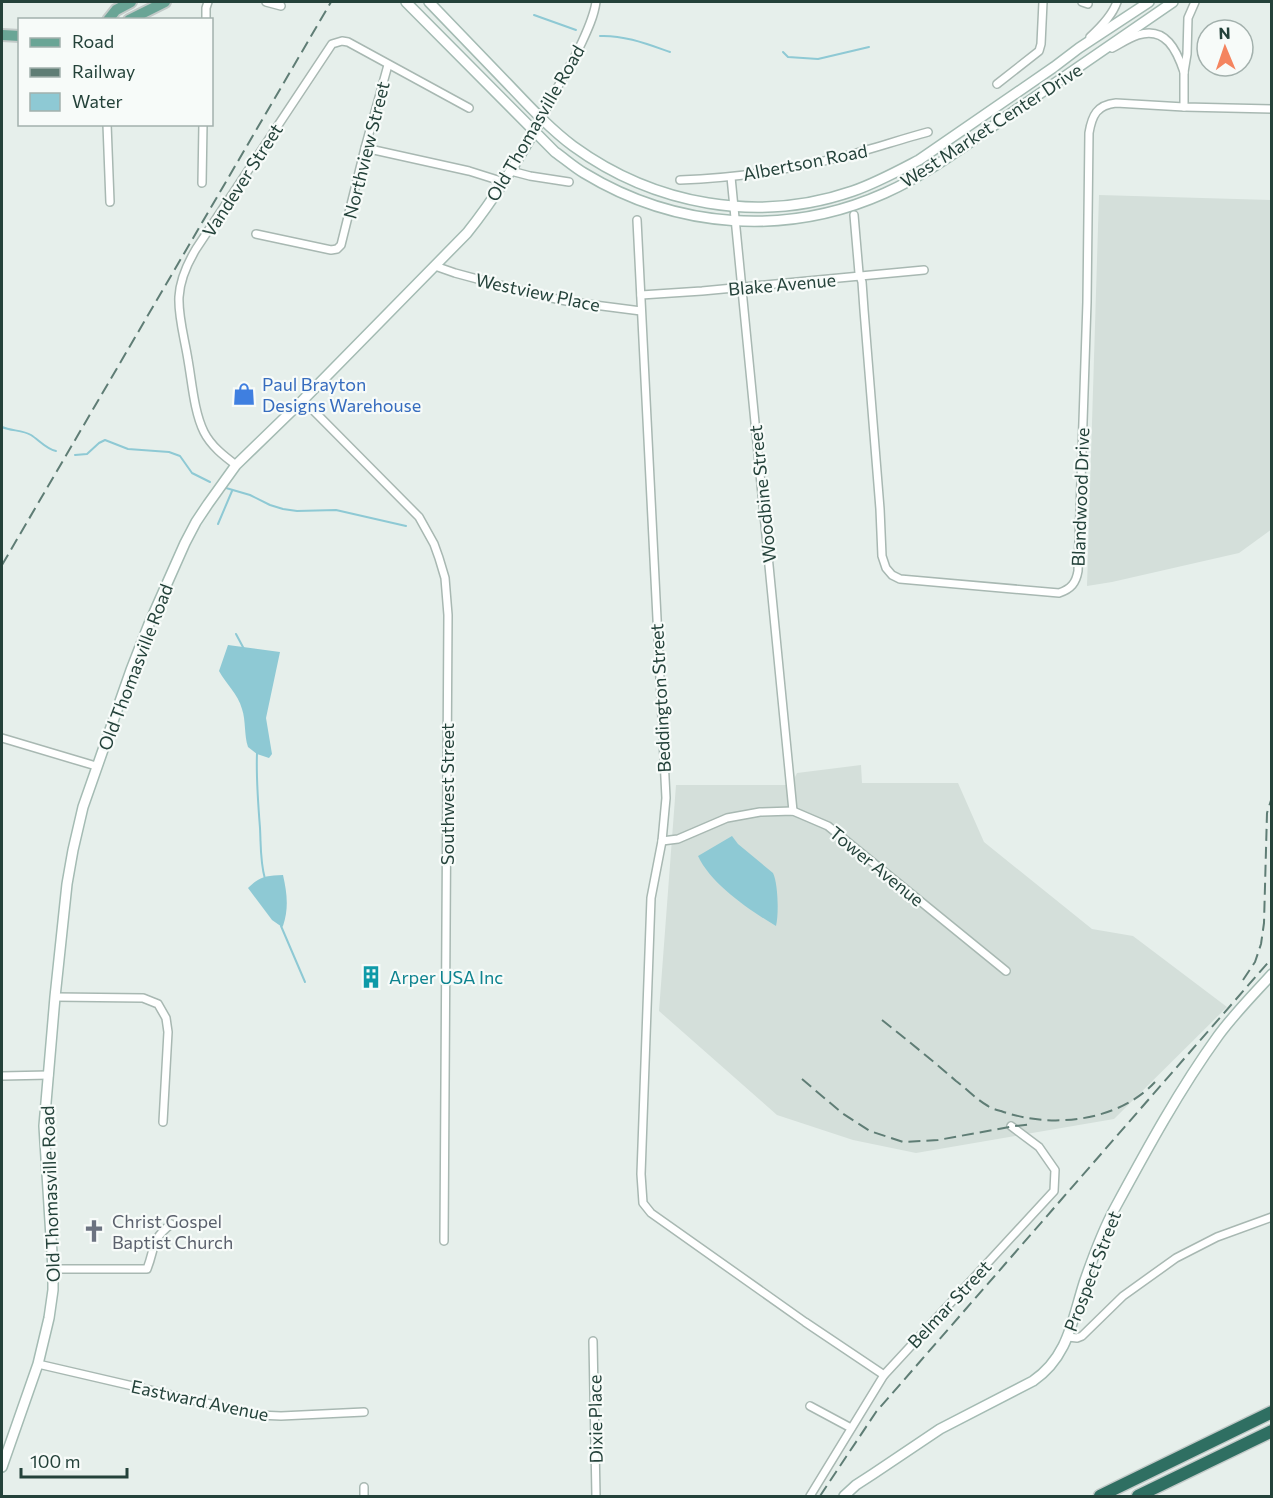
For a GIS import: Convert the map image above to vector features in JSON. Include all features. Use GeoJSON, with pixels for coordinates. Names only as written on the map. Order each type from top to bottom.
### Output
{"type":"FeatureCollection","features":[{"type":"Feature","properties":{"kind":"highway"},"geometry":{"type":"LineString","coordinates":[[1100,1497],[1272,1412]]}},
{"type":"Feature","properties":{"kind":"highway"},"geometry":{"type":"LineString","coordinates":[[1138,1497],[1272,1431]]}},
{"type":"Feature","properties":{"kind":"main road"},"geometry":{"type":"LineString","coordinates":[[110,18],[116,10],[131,2]]}},
{"type":"Feature","properties":{"kind":"main road"},"geometry":{"type":"LineString","coordinates":[[133,18],[165,2]]}},
{"type":"Feature","properties":{"kind":"main road"},"geometry":{"type":"LineString","coordinates":[[2,35],[18,36]]}},
{"type":"Feature","properties":{"kind":"street"},"geometry":{"type":"LineString","coordinates":[[206,18],[208,2]]}},
{"type":"Feature","properties":{"kind":"street"},"geometry":{"type":"LineString","coordinates":[[266,2],[281,6]]}},
{"type":"Feature","properties":{"kind":"street","name":"West Market Center Drive"},"geometry":{"type":"LineString","coordinates":[[406,2],[555,152],[583,173],[614,189],[666,209],[736,221],[788,220],[815,216],[886,193],[929,169],[1173,2]]}},
{"type":"Feature","properties":{"kind":"street","name":"West Market Center Drive"},"geometry":{"type":"LineString","coordinates":[[429,2],[542,118],[572,144],[599,163],[629,179],[666,194],[734,207],[784,206],[832,198],[896,173],[919,160],[1149,2]]}},
{"type":"Feature","properties":{"kind":"street","name":"Old Thomasville Road"},"geometry":{"type":"LineString","coordinates":[[2,1467],[38,1364],[51,1303],[53,1269],[44,1126],[67,884],[83,807],[138,652],[196,522],[236,465],[435,266],[485,211],[511,171],[571,65],[591,24],[596,2]]}},
{"type":"Feature","properties":{"kind":"street"},"geometry":{"type":"LineString","coordinates":[[997,84],[1039,51],[1043,2]]}},
{"type":"Feature","properties":{"kind":"street"},"geometry":{"type":"LineString","coordinates":[[1079,48],[1105,23],[1117,2]]}},
{"type":"Feature","properties":{"kind":"street"},"geometry":{"type":"LineString","coordinates":[[1184,107],[1188,18],[1195,2]]}},
{"type":"Feature","properties":{"kind":"street"},"geometry":{"type":"LineString","coordinates":[[1089,59],[1139,35],[1151,34],[1158,35],[1173,46],[1184,72]]}},
{"type":"Feature","properties":{"kind":"street","name":"Vandever Street"},"geometry":{"type":"LineString","coordinates":[[236,465],[212,444],[198,416],[179,308],[184,273],[196,249],[332,44],[348,42],[469,108]]}},
{"type":"Feature","properties":{"kind":"street","name":"Northview Street"},"geometry":{"type":"LineString","coordinates":[[256,234],[331,250],[341,245],[388,65]]}},
{"type":"Feature","properties":{"kind":"street","name":"Blandwood Drive"},"geometry":{"type":"LineString","coordinates":[[854,215],[864,310],[882,556],[886,568],[900,579],[1055,593],[1066,591],[1074,583],[1078,571],[1087,302],[1089,133],[1092,119],[1101,107],[1116,103],[1272,109]]}},
{"type":"Feature","properties":{"kind":"street"},"geometry":{"type":"LineString","coordinates":[[107,126],[110,202]]}},
{"type":"Feature","properties":{"kind":"street"},"geometry":{"type":"LineString","coordinates":[[202,126],[202,183]]}},
{"type":"Feature","properties":{"kind":"street","name":"Albertson Road"},"geometry":{"type":"LineString","coordinates":[[680,180],[731,177],[795,167],[847,156],[928,132]]}},
{"type":"Feature","properties":{"kind":"street"},"geometry":{"type":"LineString","coordinates":[[365,148],[469,171],[504,182]]}},
{"type":"Feature","properties":{"kind":"street"},"geometry":{"type":"LineString","coordinates":[[511,171],[569,182]]}},
{"type":"Feature","properties":{"kind":"street","name":"Woodbine Street"},"geometry":{"type":"LineString","coordinates":[[731,177],[793,811]]}},
{"type":"Feature","properties":{"kind":"street","name":"Beddington Street"},"geometry":{"type":"LineString","coordinates":[[637,220],[666,798],[662,841],[651,898],[640,1174],[643,1203],[651,1213],[884,1375]]}},
{"type":"Feature","properties":{"kind":"street","name":"Westview Place"},"geometry":{"type":"LineString","coordinates":[[435,266],[537,296],[641,311]]}},
{"type":"Feature","properties":{"kind":"street","name":"Blake Avenue"},"geometry":{"type":"LineString","coordinates":[[641,295],[742,288],[924,270]]}},
{"type":"Feature","properties":{"kind":"street","name":"Southwest Street"},"geometry":{"type":"LineString","coordinates":[[303,400],[419,517],[434,544],[445,578],[448,615],[444,1241]]}},
{"type":"Feature","properties":{"kind":"street"},"geometry":{"type":"LineString","coordinates":[[3,739],[96,766]]}},
{"type":"Feature","properties":{"kind":"street","name":"Tower Avenue"},"geometry":{"type":"LineString","coordinates":[[662,841],[678,839],[727,818],[760,812],[793,811],[828,826],[1006,971]]}},
{"type":"Feature","properties":{"kind":"street","name":"Prospect Street"},"geometry":{"type":"LineString","coordinates":[[844,1497],[862,1481],[946,1426],[1039,1377],[1058,1358],[1068,1337],[1101,1239],[1129,1183],[1202,1059],[1220,1033],[1272,974]]}},
{"type":"Feature","properties":{"kind":"street"},"geometry":{"type":"LineString","coordinates":[[55,997],[143,998],[158,1004],[166,1018],[168,1032],[163,1122]]}},
{"type":"Feature","properties":{"kind":"street"},"geometry":{"type":"LineString","coordinates":[[2,1076],[49,1075]]}},
{"type":"Feature","properties":{"kind":"street","name":"Belmar Street"},"geometry":{"type":"LineString","coordinates":[[810,1497],[884,1375],[1054,1191],[1055,1170],[1039,1147],[1011,1126]]}},
{"type":"Feature","properties":{"kind":"street"},"geometry":{"type":"LineString","coordinates":[[1068,1337],[1081,1337],[1123,1296],[1176,1258],[1217,1237],[1272,1217]]}},
{"type":"Feature","properties":{"kind":"street"},"geometry":{"type":"LineString","coordinates":[[53,1269],[147,1269],[154,1244],[161,1232],[171,1224]]}},
{"type":"Feature","properties":{"kind":"street","name":"Dixie Place"},"geometry":{"type":"LineString","coordinates":[[593,1341],[597,1497]]}},
{"type":"Feature","properties":{"kind":"street","name":"Eastward Avenue"},"geometry":{"type":"LineString","coordinates":[[38,1364],[258,1415],[364,1412]]}},
{"type":"Feature","properties":{"kind":"street"},"geometry":{"type":"LineString","coordinates":[[810,1406],[851,1428]]}},
{"type":"Feature","properties":{"kind":"street"},"geometry":{"type":"LineString","coordinates":[[364,1487],[364,1497]]}},
{"type":"Feature","properties":{"kind":"shaded area"},"geometry":{"type":"Polygon","coordinates":[[[1099,195],[1271,200],[1272,529],[1239,553],[1087,586],[1099,195]]]}},
{"type":"Feature","properties":{"kind":"shaded area"},"geometry":{"type":"Polygon","coordinates":[[[861,765],[862,783],[958,783],[984,842],[1092,929],[1133,936],[1227,1007],[1114,1119],[916,1153],[853,1140],[777,1115],[659,1011],[676,785],[791,785],[797,773],[861,765]]]}},
{"type":"Feature","properties":{"kind":"water"},"geometry":{"type":"Polygon","coordinates":[[[228,645],[280,652],[266,718],[272,754],[269,758],[257,754],[248,747],[240,704],[219,671],[228,645]]]}},
{"type":"Feature","properties":{"kind":"water"},"geometry":{"type":"Polygon","coordinates":[[[732,836],[738,844],[773,873],[778,899],[776,926],[721,886],[698,856],[732,836]]]}},
{"type":"Feature","properties":{"kind":"water"},"geometry":{"type":"Polygon","coordinates":[[[283,875],[287,907],[282,927],[272,920],[248,888],[264,877],[283,875]]]}},
{"type":"Feature","properties":{"kind":"waterway"},"geometry":{"type":"LineString","coordinates":[[534,15],[576,30]]}},
{"type":"Feature","properties":{"kind":"waterway"},"geometry":{"type":"LineString","coordinates":[[600,36],[627,39],[670,52]]}},
{"type":"Feature","properties":{"kind":"waterway"},"geometry":{"type":"LineString","coordinates":[[783,52],[788,57],[818,59],[869,47]]}},
{"type":"Feature","properties":{"kind":"waterway"},"geometry":{"type":"LineString","coordinates":[[2,427],[28,433],[56,451]]}},
{"type":"Feature","properties":{"kind":"waterway"},"geometry":{"type":"LineString","coordinates":[[75,455],[87,454],[105,440],[128,449],[169,452],[180,456],[192,473],[210,482]]}},
{"type":"Feature","properties":{"kind":"waterway"},"geometry":{"type":"LineString","coordinates":[[226,488],[283,509],[336,510],[406,526]]}},
{"type":"Feature","properties":{"kind":"waterway"},"geometry":{"type":"LineString","coordinates":[[218,524],[232,491]]}},
{"type":"Feature","properties":{"kind":"waterway"},"geometry":{"type":"LineString","coordinates":[[236,634],[244,649]]}},
{"type":"Feature","properties":{"kind":"waterway"},"geometry":{"type":"LineString","coordinates":[[257,753],[261,854],[265,879]]}},
{"type":"Feature","properties":{"kind":"waterway"},"geometry":{"type":"LineString","coordinates":[[281,926],[305,982]]}},
{"type":"Feature","properties":{"kind":"railway"},"geometry":{"type":"LineString","coordinates":[[2,565],[331,2]]}},
{"type":"Feature","properties":{"kind":"railway"},"geometry":{"type":"LineString","coordinates":[[1243,980],[1255,962],[1261,944],[1264,923],[1267,813],[1272,797]]}},
{"type":"Feature","properties":{"kind":"railway"},"geometry":{"type":"LineString","coordinates":[[820,1496],[876,1412],[1272,958]]}},
{"type":"Feature","properties":{"kind":"railway"},"geometry":{"type":"LineString","coordinates":[[882,1020],[984,1104],[1020,1117],[1062,1120],[1103,1114],[1140,1095],[1155,1082]]}},
{"type":"Feature","properties":{"kind":"railway"},"geometry":{"type":"LineString","coordinates":[[802,1079],[842,1113],[870,1131],[903,1142],[938,1140],[1033,1124]]}},
{"type":"Feature","properties":{"kind":"place","name":"Paul Brayton Designs Warehouse"},"geometry":{"type":"Point","coordinates":[244,394]}},
{"type":"Feature","properties":{"kind":"place","name":"Arper USA Inc"},"geometry":{"type":"Point","coordinates":[371,977]}},
{"type":"Feature","properties":{"kind":"place","name":"Christ Gospel Baptist Church"},"geometry":{"type":"Point","coordinates":[94,1231]}}]}
